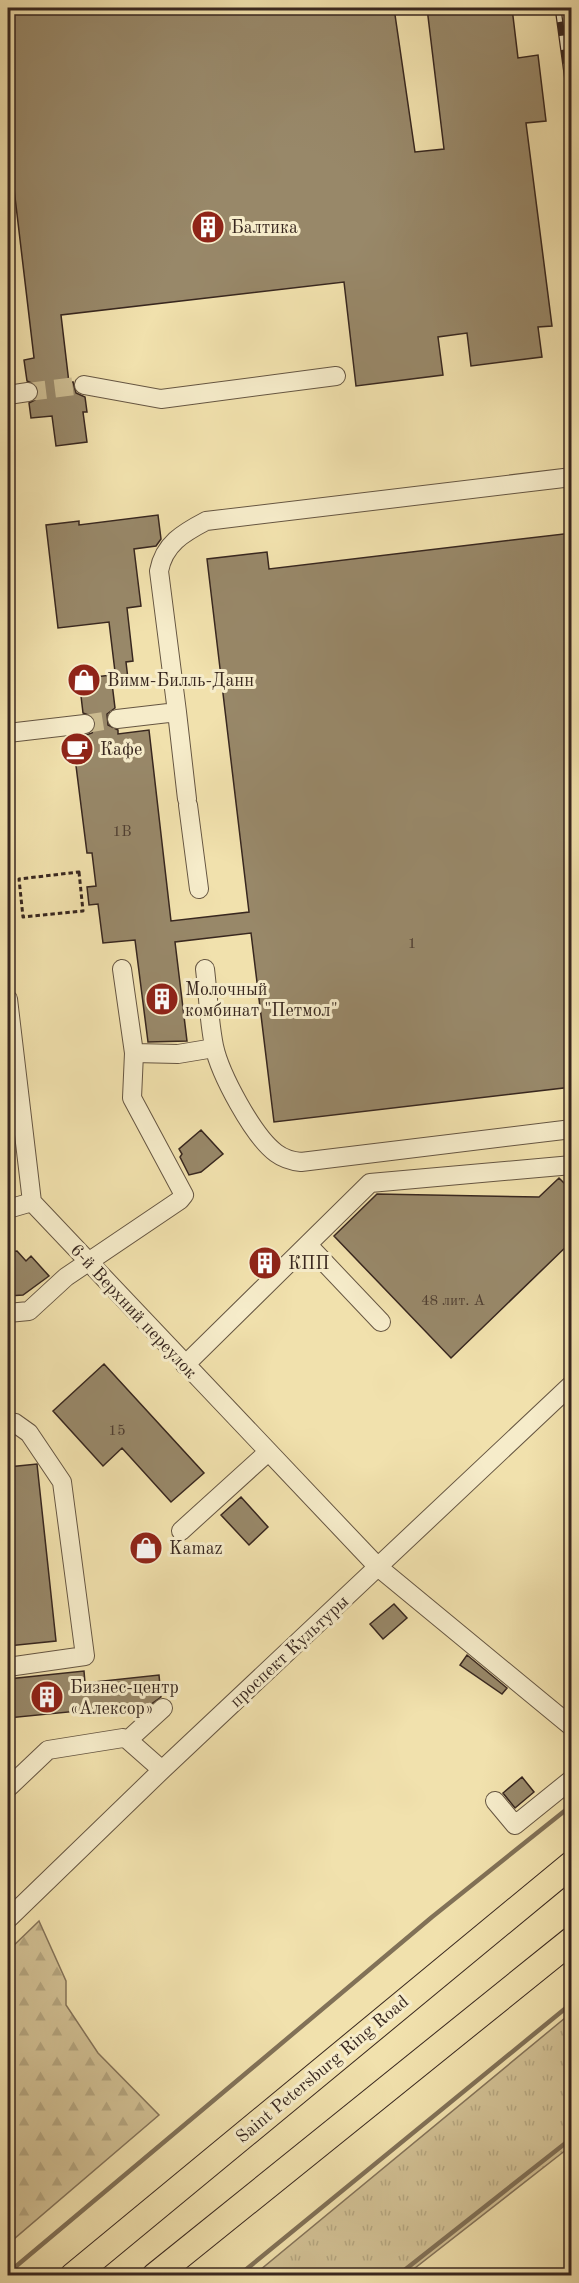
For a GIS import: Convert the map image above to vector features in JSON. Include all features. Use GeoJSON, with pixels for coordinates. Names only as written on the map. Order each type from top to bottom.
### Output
{"type":"FeatureCollection","features":[{"type":"Feature","properties":{"kind":"highway","name":"Saint Petersburg Ring Road"},"geometry":{"type":"LineString","coordinates":[[73,2276],[572,1863]]}},
{"type":"Feature","properties":{"kind":"highway"},"geometry":{"type":"LineString","coordinates":[[155,2276],[572,1940]]}},
{"type":"Feature","properties":{"kind":"street"},"geometry":{"type":"LineString","coordinates":[[84,385],[161,399],[336,376]]}},
{"type":"Feature","properties":{"kind":"street"},"geometry":{"type":"LineString","coordinates":[[8,395],[28,392]]}},
{"type":"Feature","properties":{"kind":"street"},"geometry":{"type":"LineString","coordinates":[[199,889],[159,571],[161,559],[168,548],[186,532],[206,521],[572,477]]}},
{"type":"Feature","properties":{"kind":"street"},"geometry":{"type":"LineString","coordinates":[[117,720],[177,712]]}},
{"type":"Feature","properties":{"kind":"street"},"geometry":{"type":"LineString","coordinates":[[8,733],[85,724]]}},
{"type":"Feature","properties":{"kind":"street"},"geometry":{"type":"LineString","coordinates":[[8,1313],[29,1311],[66,1277],[180,1200],[184,1194],[132,1098],[134,1053],[122,969]]}},
{"type":"Feature","properties":{"kind":"street"},"geometry":{"type":"LineString","coordinates":[[205,969],[214,1048],[236,1099],[245,1115],[274,1152],[288,1160],[301,1162],[572,1129]]}},
{"type":"Feature","properties":{"kind":"street"},"geometry":{"type":"LineString","coordinates":[[8,999],[32,1202],[8,1209]]}},
{"type":"Feature","properties":{"kind":"street"},"geometry":{"type":"LineString","coordinates":[[134,1053],[177,1054],[214,1048]]}},
{"type":"Feature","properties":{"kind":"street"},"geometry":{"type":"LineString","coordinates":[[185,1365],[370,1183],[572,1165]]}},
{"type":"Feature","properties":{"kind":"street","name":"6-й Верхний переулок"},"geometry":{"type":"LineString","coordinates":[[32,1202],[378,1567],[572,1727]]}},
{"type":"Feature","properties":{"kind":"street"},"geometry":{"type":"LineString","coordinates":[[308,1245],[381,1322]]}},
{"type":"Feature","properties":{"kind":"street","name":"проспект Культуры"},"geometry":{"type":"LineString","coordinates":[[8,1919],[162,1770],[572,1384]]}},
{"type":"Feature","properties":{"kind":"street"},"geometry":{"type":"LineString","coordinates":[[8,1422],[15,1423],[29,1433],[62,1482],[85,1656],[8,1667]]}},
{"type":"Feature","properties":{"kind":"street"},"geometry":{"type":"LineString","coordinates":[[181,1531],[268,1452]]}},
{"type":"Feature","properties":{"kind":"street"},"geometry":{"type":"LineString","coordinates":[[128,1740],[163,1708]]}},
{"type":"Feature","properties":{"kind":"street"},"geometry":{"type":"LineString","coordinates":[[8,1788],[48,1750],[123,1738],[162,1770]]}},
{"type":"Feature","properties":{"kind":"street"},"geometry":{"type":"LineString","coordinates":[[495,1801],[515,1825],[572,1779]]}},
{"type":"Feature","properties":{"kind":"path"},"geometry":{"type":"LineString","coordinates":[[79,872],[83,911],[23,917],[19,879],[79,872]]}},
{"type":"Feature","properties":{"kind":"green space"},"geometry":{"type":"Polygon","coordinates":[[[39,1921],[66,1981],[66,2005],[98,2053],[159,2115],[8,2244],[8,1951],[39,1921]]]}},
{"type":"Feature","properties":{"kind":"green space"},"geometry":{"type":"Polygon","coordinates":[[[571,2013],[571,2146],[406,2275],[254,2275],[571,2013]]]}},
{"type":"Feature","properties":{"kind":"building","name":"Балтика"},"geometry":{"type":"Polygon","coordinates":[[[8,8],[394,8],[415,152],[444,149],[427,8],[512,8],[518,58],[538,55],[546,121],[526,123],[552,326],[538,327],[542,357],[471,366],[467,333],[438,337],[443,375],[356,386],[344,282],[61,315],[69,383],[73,382],[76,393],[85,397],[87,412],[83,412],[87,442],[56,446],[52,416],[31,418],[29,403],[35,400],[39,391],[36,385],[27,381],[24,360],[34,358],[8,138],[8,8]]]}},
{"type":"Feature","properties":{"kind":"building"},"geometry":{"type":"Polygon","coordinates":[[[158,515],[161,539],[156,546],[134,549],[141,606],[127,608],[133,661],[126,662],[128,679],[116,680],[109,622],[58,628],[46,525],[79,521],[79,525],[158,515]]]}},
{"type":"Feature","properties":{"kind":"building"},"geometry":{"type":"Polygon","coordinates":[[[572,533],[572,1087],[274,1122],[251,933],[175,942],[187,1041],[148,1042],[135,940],[103,943],[98,904],[89,905],[87,887],[96,886],[92,853],[87,853],[73,742],[87,741],[86,735],[92,733],[96,723],[94,717],[83,713],[79,679],[111,675],[115,708],[107,714],[108,725],[118,730],[118,734],[149,730],[171,921],[249,912],[207,559],[267,552],[269,569],[572,533]]]}},
{"type":"Feature","properties":{"kind":"building"},"geometry":{"type":"Polygon","coordinates":[[[201,1130],[223,1154],[201,1172],[189,1175],[180,1157],[182,1154],[179,1149],[201,1130]]]}},
{"type":"Feature","properties":{"kind":"building"},"geometry":{"type":"Polygon","coordinates":[[[559,1178],[572,1191],[572,1241],[451,1358],[334,1236],[377,1194],[539,1197],[559,1178]]]}},
{"type":"Feature","properties":{"kind":"building"},"geometry":{"type":"Polygon","coordinates":[[[17,1251],[26,1261],[31,1256],[49,1276],[23,1295],[8,1296],[8,1252],[17,1251]]]}},
{"type":"Feature","properties":{"kind":"building"},"geometry":{"type":"Polygon","coordinates":[[[104,1364],[204,1473],[171,1502],[122,1448],[103,1466],[53,1411],[104,1364]]]}},
{"type":"Feature","properties":{"kind":"building"},"geometry":{"type":"Polygon","coordinates":[[[37,1464],[56,1641],[8,1646],[8,1467],[37,1464]]]}},
{"type":"Feature","properties":{"kind":"building"},"geometry":{"type":"Polygon","coordinates":[[[241,1497],[268,1527],[249,1545],[221,1515],[241,1497]]]}},
{"type":"Feature","properties":{"kind":"building"},"geometry":{"type":"Polygon","coordinates":[[[394,1604],[407,1618],[383,1639],[370,1624],[394,1604]]]}},
{"type":"Feature","properties":{"kind":"building"},"geometry":{"type":"Polygon","coordinates":[[[467,1655],[507,1688],[502,1694],[460,1665],[467,1655]]]}},
{"type":"Feature","properties":{"kind":"building"},"geometry":{"type":"Polygon","coordinates":[[[84,1671],[85,1683],[159,1675],[161,1697],[147,1707],[88,1714],[88,1710],[8,1718],[8,1679],[84,1671]]]}},
{"type":"Feature","properties":{"kind":"building"},"geometry":{"type":"Polygon","coordinates":[[[522,1777],[534,1792],[515,1808],[503,1793],[522,1777]]]}},
{"type":"Feature","properties":{"kind":"waterway"},"geometry":{"type":"LineString","coordinates":[[8,2273],[432,1917],[572,1805]]}},
{"type":"Feature","properties":{"kind":"waterway"},"geometry":{"type":"LineString","coordinates":[[238,2276],[572,2003]]}},
{"type":"Feature","properties":{"kind":"waterway"},"geometry":{"type":"LineString","coordinates":[[397,2276],[572,2138]]}},
{"type":"Feature","properties":{"kind":"tunnel"},"geometry":{"type":"LineString","coordinates":[[28,392],[84,385]]}},
{"type":"Feature","properties":{"kind":"tunnel"},"geometry":{"type":"LineString","coordinates":[[85,724],[117,719]]}},
{"type":"Feature","properties":{"kind":"railway"},"geometry":{"type":"LineString","coordinates":[[558,8],[572,111]]}},
{"type":"Feature","properties":{"kind":"railway"},"geometry":{"type":"LineString","coordinates":[[568,8],[572,37]]}},
{"type":"Feature","properties":{"kind":"place","name":"Балтика"},"geometry":{"type":"Point","coordinates":[208,227]}},
{"type":"Feature","properties":{"kind":"place","name":"Вимм-Билль-Данн"},"geometry":{"type":"Point","coordinates":[84,680]}},
{"type":"Feature","properties":{"kind":"place","name":"Кафе"},"geometry":{"type":"Point","coordinates":[77,749]}},
{"type":"Feature","properties":{"kind":"place","name":"Молочный комбинат \"Петмол\""},"geometry":{"type":"Point","coordinates":[162,999]}},
{"type":"Feature","properties":{"kind":"place","name":"КПП"},"geometry":{"type":"Point","coordinates":[265,1263]}},
{"type":"Feature","properties":{"kind":"place","name":"Kamaz"},"geometry":{"type":"Point","coordinates":[146,1548]}},
{"type":"Feature","properties":{"kind":"place","name":"Бизнес-центр «Алексор»"},"geometry":{"type":"Point","coordinates":[47,1697]}}]}
